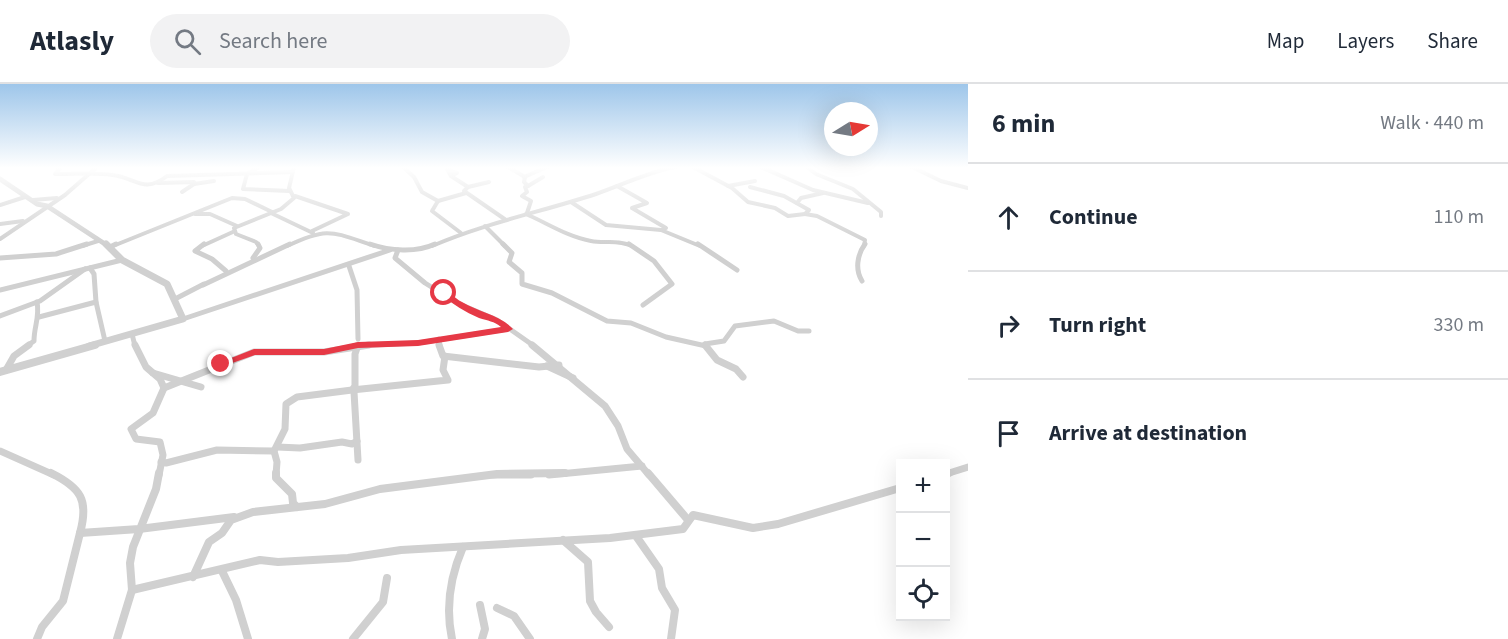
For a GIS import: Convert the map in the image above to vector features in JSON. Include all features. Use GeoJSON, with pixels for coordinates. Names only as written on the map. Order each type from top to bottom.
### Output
{"type":"FeatureCollection","features":[{"type":"Feature","properties":{"kind":"street"},"geometry":{"type":"LineString","coordinates":[[19,193],[37,204],[47,206],[110,247],[122,260],[167,284],[183,318]]}},
{"type":"Feature","properties":{"kind":"street"},"geometry":{"type":"LineString","coordinates":[[0,239],[65,193]]}},
{"type":"Feature","properties":{"kind":"street"},"geometry":{"type":"LineString","coordinates":[[243,199],[248,193]]}},
{"type":"Feature","properties":{"kind":"street"},"geometry":{"type":"LineString","coordinates":[[175,299],[348,214],[295,196],[292,193]]}},
{"type":"Feature","properties":{"kind":"street"},"geometry":{"type":"LineString","coordinates":[[424,193],[438,201]]}},
{"type":"Feature","properties":{"kind":"street"},"geometry":{"type":"LineString","coordinates":[[461,233],[432,211],[438,201],[466,193],[506,220]]}},
{"type":"Feature","properties":{"kind":"street"},"geometry":{"type":"LineString","coordinates":[[526,193],[522,196],[546,209]]}},
{"type":"Feature","properties":{"kind":"street"},"geometry":{"type":"LineString","coordinates":[[110,247],[227,199],[243,199],[312,233],[332,232],[375,248],[425,249],[461,233],[595,193]]}},
{"type":"Feature","properties":{"kind":"street"},"geometry":{"type":"LineString","coordinates":[[627,193],[647,203],[632,208],[666,228],[661,230]]}},
{"type":"Feature","properties":{"kind":"street"},"geometry":{"type":"LineString","coordinates":[[737,193],[748,202],[775,208],[788,216],[805,214],[817,216],[865,240],[867,243],[860,251],[857,273],[862,281]]}},
{"type":"Feature","properties":{"kind":"street"},"geometry":{"type":"LineString","coordinates":[[772,193],[797,202],[809,210],[805,214]]}},
{"type":"Feature","properties":{"kind":"street"},"geometry":{"type":"LineString","coordinates":[[797,202],[801,198],[829,193],[862,197]]}},
{"type":"Feature","properties":{"kind":"street"},"geometry":{"type":"LineString","coordinates":[[829,193],[842,199],[868,203]]}},
{"type":"Feature","properties":{"kind":"street"},"geometry":{"type":"LineString","coordinates":[[857,193],[880,212],[881,216]]}},
{"type":"Feature","properties":{"kind":"street"},"geometry":{"type":"LineString","coordinates":[[226,271],[207,256],[195,251],[207,242],[281,209],[295,196]]}},
{"type":"Feature","properties":{"kind":"street"},"geometry":{"type":"LineString","coordinates":[[0,205],[25,197]]}},
{"type":"Feature","properties":{"kind":"street"},"geometry":{"type":"LineString","coordinates":[[33,200],[58,198]]}},
{"type":"Feature","properties":{"kind":"street"},"geometry":{"type":"LineString","coordinates":[[570,201],[606,225],[661,230],[697,244],[737,270]]}},
{"type":"Feature","properties":{"kind":"street"},"geometry":{"type":"LineString","coordinates":[[526,214],[531,202]]}},
{"type":"Feature","properties":{"kind":"street"},"geometry":{"type":"LineString","coordinates":[[189,215],[210,214],[236,229]]}},
{"type":"Feature","properties":{"kind":"street"},"geometry":{"type":"LineString","coordinates":[[526,214],[564,233],[593,242],[610,240],[633,245],[665,271],[672,284],[643,305]]}},
{"type":"Feature","properties":{"kind":"street"},"geometry":{"type":"LineString","coordinates":[[0,224],[24,221]]}},
{"type":"Feature","properties":{"kind":"street"},"geometry":{"type":"LineString","coordinates":[[485,226],[512,253],[509,262],[522,273],[522,284],[552,293],[607,321],[631,323],[666,337],[705,344],[717,344],[724,341],[735,326],[774,321],[798,331],[809,331]]}},
{"type":"Feature","properties":{"kind":"street"},"geometry":{"type":"LineString","coordinates":[[203,285],[207,280],[256,256],[260,248],[256,242],[236,234],[236,229]]}},
{"type":"Feature","properties":{"kind":"street"},"geometry":{"type":"LineString","coordinates":[[0,258],[56,254],[98,241]]}},
{"type":"Feature","properties":{"kind":"street"},"geometry":{"type":"LineString","coordinates":[[3,371],[132,334],[395,250]]}},
{"type":"Feature","properties":{"kind":"street"},"geometry":{"type":"LineString","coordinates":[[395,250],[395,258],[425,283],[478,314],[497,320],[519,334],[541,354],[559,365],[605,406],[618,426],[627,449],[688,520]]}},
{"type":"Feature","properties":{"kind":"street"},"geometry":{"type":"LineString","coordinates":[[0,290],[122,260]]}},
{"type":"Feature","properties":{"kind":"street"},"geometry":{"type":"LineString","coordinates":[[349,266],[354,272],[357,289],[356,386],[352,390]]}},
{"type":"Feature","properties":{"kind":"street"},"geometry":{"type":"LineString","coordinates":[[88,268],[94,274],[96,302],[105,341]]}},
{"type":"Feature","properties":{"kind":"street"},"geometry":{"type":"LineString","coordinates":[[0,316],[37,302],[88,268]]}},
{"type":"Feature","properties":{"kind":"street"},"geometry":{"type":"LineString","coordinates":[[3,371],[14,356],[34,341],[32,335],[39,317],[37,302]]}},
{"type":"Feature","properties":{"kind":"street"},"geometry":{"type":"LineString","coordinates":[[39,317],[96,302]]}},
{"type":"Feature","properties":{"kind":"street"},"geometry":{"type":"LineString","coordinates":[[164,388],[254,352],[324,352],[358,342],[418,343],[508,329]]}},
{"type":"Feature","properties":{"kind":"street"},"geometry":{"type":"LineString","coordinates":[[117,639],[132,591],[130,563],[139,529],[154,496],[162,464],[163,446],[160,442],[136,439],[131,429],[153,412],[163,396],[164,388],[163,382],[144,366],[135,348],[132,334]]}},
{"type":"Feature","properties":{"kind":"street"},"geometry":{"type":"LineString","coordinates":[[439,339],[440,351],[445,356],[547,366],[559,365]]}},
{"type":"Feature","properties":{"kind":"street"},"geometry":{"type":"LineString","coordinates":[[705,344],[717,360],[736,369],[743,377]]}},
{"type":"Feature","properties":{"kind":"street"},"geometry":{"type":"LineString","coordinates":[[297,507],[293,503],[292,494],[276,477],[275,449],[283,437],[287,416],[286,404],[290,400],[352,390],[448,380],[443,370],[445,356]]}},
{"type":"Feature","properties":{"kind":"street"},"geometry":{"type":"LineString","coordinates":[[547,366],[573,378]]}},
{"type":"Feature","properties":{"kind":"street"},"geometry":{"type":"LineString","coordinates":[[152,372],[201,387]]}},
{"type":"Feature","properties":{"kind":"street"},"geometry":{"type":"LineString","coordinates":[[352,390],[354,392],[358,460]]}},
{"type":"Feature","properties":{"kind":"street"},"geometry":{"type":"LineString","coordinates":[[162,464],[217,450],[241,452],[300,448],[342,442],[352,444],[357,441]]}},
{"type":"Feature","properties":{"kind":"street"},"geometry":{"type":"LineString","coordinates":[[0,452],[32,464],[73,486],[81,495],[84,504],[80,533],[62,603],[41,627],[37,639]]}},
{"type":"Feature","properties":{"kind":"street"},"geometry":{"type":"LineString","coordinates":[[80,533],[139,529],[325,504],[380,489],[474,477],[517,473],[546,475],[642,466]]}},
{"type":"Feature","properties":{"kind":"street"},"geometry":{"type":"LineString","coordinates":[[950,472],[968,467]]}},
{"type":"Feature","properties":{"kind":"street"},"geometry":{"type":"LineString","coordinates":[[132,591],[260,560],[278,562],[348,558],[401,550],[636,536],[682,529],[693,515],[753,528],[778,524],[896,489]]}},
{"type":"Feature","properties":{"kind":"street"},"geometry":{"type":"LineString","coordinates":[[193,577],[209,542],[222,533],[231,520],[238,516]]}},
{"type":"Feature","properties":{"kind":"street"},"geometry":{"type":"LineString","coordinates":[[636,536],[659,569],[662,588],[675,610],[671,639]]}},
{"type":"Feature","properties":{"kind":"street"},"geometry":{"type":"LineString","coordinates":[[563,540],[585,557],[589,564],[591,605],[596,615],[609,627]]}},
{"type":"Feature","properties":{"kind":"street"},"geometry":{"type":"LineString","coordinates":[[452,639],[447,599],[453,569],[463,547]]}},
{"type":"Feature","properties":{"kind":"street"},"geometry":{"type":"LineString","coordinates":[[222,571],[236,600],[248,639]]}},
{"type":"Feature","properties":{"kind":"street"},"geometry":{"type":"LineString","coordinates":[[353,639],[383,602],[387,578]]}},
{"type":"Feature","properties":{"kind":"street"},"geometry":{"type":"LineString","coordinates":[[480,605],[485,628],[482,639]]}},
{"type":"Feature","properties":{"kind":"street"},"geometry":{"type":"LineString","coordinates":[[497,608],[514,616],[530,639]]}},
{"type":"Feature","properties":{"kind":"route"},"geometry":{"type":"LineString","coordinates":[[221,364],[254,352],[280,351],[295,354],[324,352],[358,345],[418,343],[508,329],[497,320],[457,303],[444,293]]}}]}
